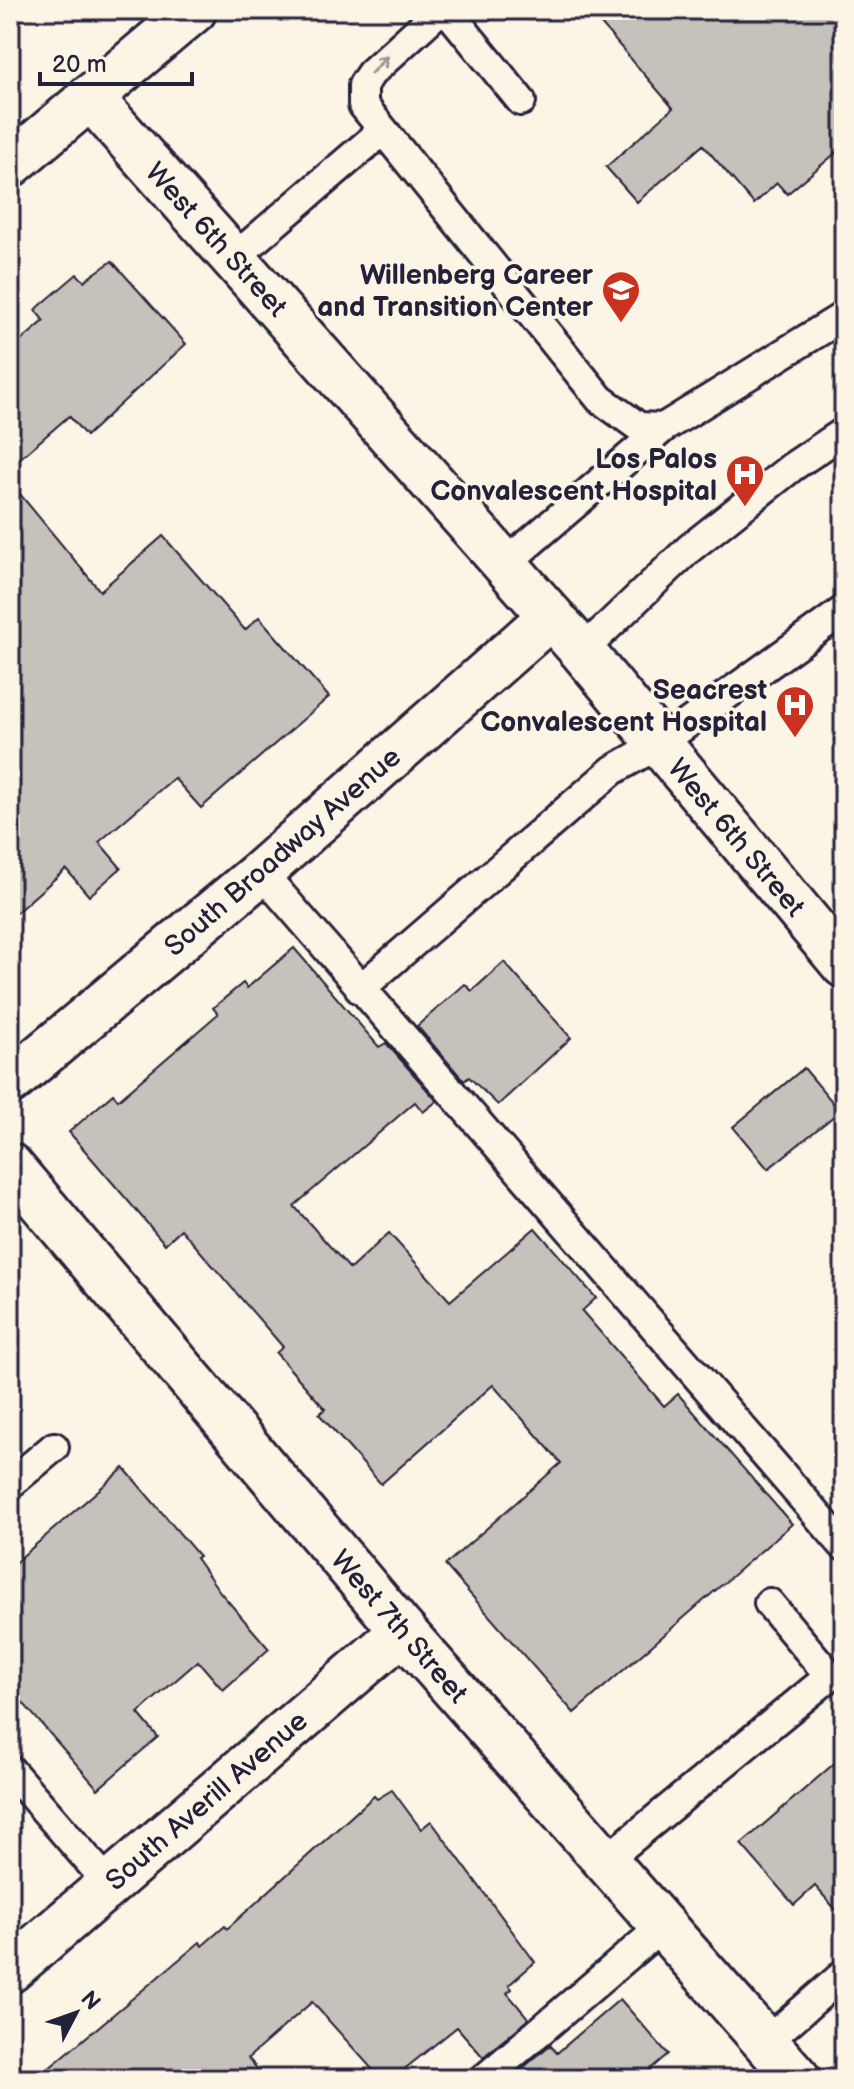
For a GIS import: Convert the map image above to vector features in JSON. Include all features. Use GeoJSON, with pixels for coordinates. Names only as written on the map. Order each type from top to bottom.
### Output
{"type":"FeatureCollection","features":[{"type":"Feature","properties":{"kind":"street"},"geometry":{"type":"LineString","coordinates":[[10,165],[194,10]]}},
{"type":"Feature","properties":{"kind":"street","name":"West 6th Street"},"geometry":{"type":"LineString","coordinates":[[90,97],[582,651],[844,965]]}},
{"type":"Feature","properties":{"kind":"street","name":"South Broadway Avenue"},"geometry":{"type":"LineString","coordinates":[[10,1082],[261,872],[551,616]]}},
{"type":"Feature","properties":{"kind":"street","name":"West 7th Street"},"geometry":{"type":"LineString","coordinates":[[10,1166],[403,1631],[798,2079]]}},
{"type":"Feature","properties":{"kind":"street","name":"South Averill Avenue"},"geometry":{"type":"LineString","coordinates":[[10,1970],[403,1631]]}},
{"type":"Feature","properties":{"kind":"lane"},"geometry":{"type":"LineString","coordinates":[[440,10],[379,63],[363,85],[363,105],[600,399],[639,427],[663,428]]}},
{"type":"Feature","properties":{"kind":"lane"},"geometry":{"type":"LineString","coordinates":[[447,10],[521,101]]}},
{"type":"Feature","properties":{"kind":"lane"},"geometry":{"type":"LineString","coordinates":[[234,258],[382,131]]}},
{"type":"Feature","properties":{"kind":"lane"},"geometry":{"type":"LineString","coordinates":[[505,564],[663,428],[844,316]]}},
{"type":"Feature","properties":{"kind":"lane"},"geometry":{"type":"LineString","coordinates":[[582,651],[690,548],[792,467],[844,432]]}},
{"type":"Feature","properties":{"kind":"lane"},"geometry":{"type":"LineString","coordinates":[[360,989],[613,770],[659,744],[844,610]]}},
{"type":"Feature","properties":{"kind":"lane"},"geometry":{"type":"LineString","coordinates":[[261,872],[844,1546]]}},
{"type":"Feature","properties":{"kind":"lane"},"geometry":{"type":"LineString","coordinates":[[10,1484],[54,1447]]}},
{"type":"Feature","properties":{"kind":"lane"},"geometry":{"type":"LineString","coordinates":[[606,1860],[830,1676],[769,1603]]}},
{"type":"Feature","properties":{"kind":"lane"},"geometry":{"type":"LineString","coordinates":[[10,1770],[109,1884]]}},
{"type":"Feature","properties":{"kind":"lane"},"geometry":{"type":"LineString","coordinates":[[484,2079],[664,1925]]}},
{"type":"Feature","properties":{"kind":"lane"},"geometry":{"type":"LineString","coordinates":[[766,2042],[844,1974]]}},
{"type":"Feature","properties":{"kind":"building"},"geometry":{"type":"Polygon","coordinates":[[[589,10],[844,10],[844,146],[787,194],[777,183],[754,204],[703,145],[637,202],[606,167],[673,108],[589,10]]]}},
{"type":"Feature","properties":{"kind":"building"},"geometry":{"type":"Polygon","coordinates":[[[112,261],[186,344],[86,436],[69,416],[10,467],[10,350],[44,321],[35,310],[77,274],[84,281],[112,261]]]}},
{"type":"Feature","properties":{"kind":"building"},"geometry":{"type":"Polygon","coordinates":[[[10,482],[100,591],[163,536],[245,630],[259,617],[329,697],[201,808],[174,778],[99,842],[121,868],[89,896],[66,869],[10,918],[10,482]]]}},
{"type":"Feature","properties":{"kind":"building"},"geometry":{"type":"Polygon","coordinates":[[[294,948],[379,1047],[386,1043],[437,1101],[423,1112],[415,1102],[294,1206],[350,1269],[389,1233],[450,1301],[535,1228],[596,1298],[582,1311],[664,1406],[678,1394],[792,1524],[574,1713],[445,1565],[561,1463],[493,1385],[381,1484],[319,1414],[325,1409],[276,1353],[283,1347],[181,1229],[165,1244],[69,1132],[113,1094],[118,1100],[218,1014],[213,1008],[243,983],[247,988],[294,948]]]}},
{"type":"Feature","properties":{"kind":"building"},"geometry":{"type":"Polygon","coordinates":[[[504,962],[571,1038],[498,1105],[469,1077],[464,1081],[417,1026],[465,984],[472,991],[504,962]]]}},
{"type":"Feature","properties":{"kind":"building"},"geometry":{"type":"Polygon","coordinates":[[[804,1068],[840,1111],[768,1169],[733,1127],[804,1068]]]}},
{"type":"Feature","properties":{"kind":"building"},"geometry":{"type":"Polygon","coordinates":[[[124,1468],[199,1556],[196,1558],[220,1592],[269,1649],[223,1690],[198,1661],[138,1713],[158,1737],[98,1789],[10,1688],[10,1567],[124,1468]]]}},
{"type":"Feature","properties":{"kind":"building"},"geometry":{"type":"Polygon","coordinates":[[[844,1755],[844,1919],[815,1886],[794,1905],[741,1844],[844,1755]]]}},
{"type":"Feature","properties":{"kind":"building"},"geometry":{"type":"Polygon","coordinates":[[[392,1790],[421,1829],[431,1821],[535,1962],[509,1985],[512,1989],[507,1993],[529,2019],[483,2057],[457,2027],[392,2079],[381,2079],[312,2002],[248,2058],[266,2079],[36,2079],[200,1942],[202,1946],[225,1926],[227,1929],[374,1796],[377,1799],[392,1790]]]}},
{"type":"Feature","properties":{"kind":"building"},"geometry":{"type":"Polygon","coordinates":[[[620,1999],[668,2054],[639,2079],[510,2079],[550,2045],[557,2053],[620,1999]]]}},
{"type":"Feature","properties":{"kind":"place","name":"Willenberg Career and Transition Center"},"geometry":{"type":"Point","coordinates":[621,324]}},
{"type":"Feature","properties":{"kind":"place","name":"Los Palos Convalescent Hospital"},"geometry":{"type":"Point","coordinates":[745,508]}},
{"type":"Feature","properties":{"kind":"place","name":"Seacrest Convalescent Hospital"},"geometry":{"type":"Point","coordinates":[795,739]}}]}
